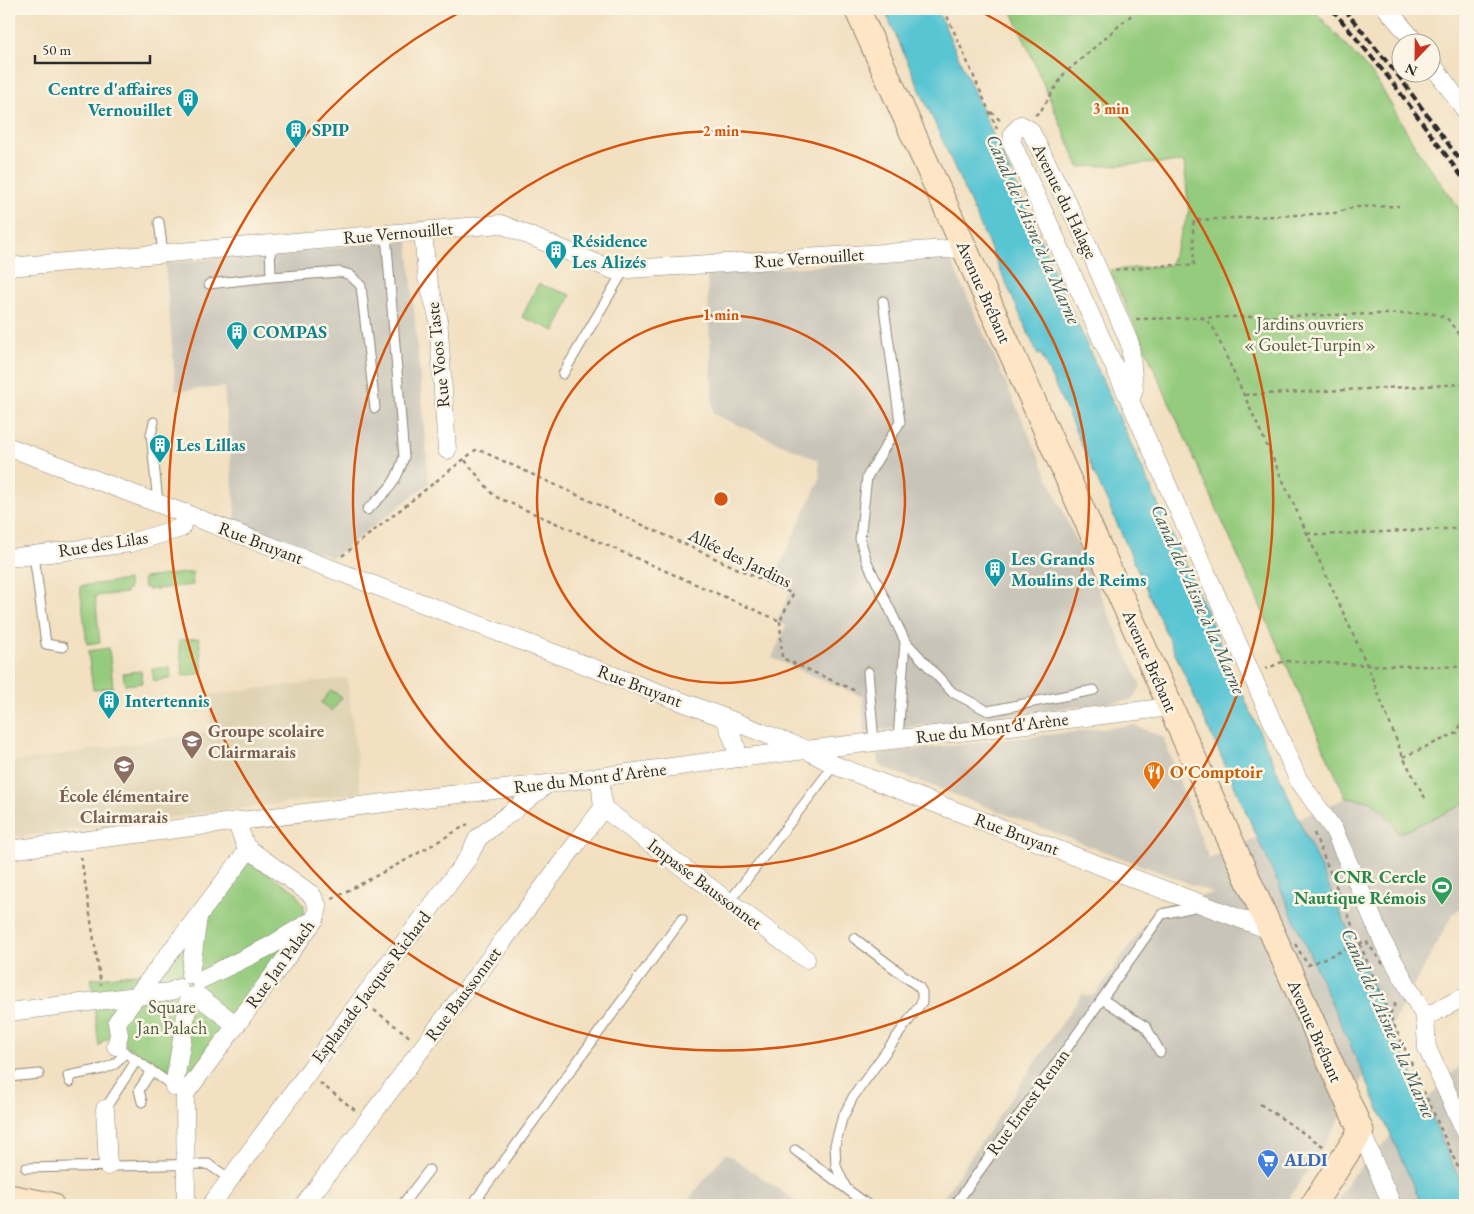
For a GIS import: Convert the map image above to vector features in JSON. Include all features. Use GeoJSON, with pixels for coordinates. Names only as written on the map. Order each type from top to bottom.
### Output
{"type":"FeatureCollection","features":[{"type":"Feature","properties":{"kind":"main road","name":"Avenue Brébant"},"geometry":{"type":"LineString","coordinates":[[857,9],[1361,1132]]}},
{"type":"Feature","properties":{"kind":"main road"},"geometry":{"type":"LineString","coordinates":[[1312,1205],[1361,1132]]}},
{"type":"Feature","properties":{"kind":"main road"},"geometry":{"type":"LineString","coordinates":[[9,1197],[50,1205]]}},
{"type":"Feature","properties":{"kind":"street"},"geometry":{"type":"LineString","coordinates":[[1387,9],[1407,32]]}},
{"type":"Feature","properties":{"kind":"street"},"geometry":{"type":"LineString","coordinates":[[1442,78],[1465,110]]}},
{"type":"Feature","properties":{"kind":"street","name":"Avenue du Halage"},"geometry":{"type":"LineString","coordinates":[[1130,401],[1134,389],[1130,344],[1081,230],[1030,130],[1021,124],[1013,133],[1012,143],[1130,401],[1298,779],[1334,830],[1384,944],[1392,971],[1418,1013],[1427,1048],[1465,1131]]}},
{"type":"Feature","properties":{"kind":"street","name":"Rue Vernouillet"},"geometry":{"type":"LineString","coordinates":[[9,262],[163,253],[501,224],[613,270],[964,248]]}},
{"type":"Feature","properties":{"kind":"street","name":"Rue Voos Taste"},"geometry":{"type":"LineString","coordinates":[[424,231],[426,277],[438,317],[447,450]]}},
{"type":"Feature","properties":{"kind":"street","name":"Rue Bruyant"},"geometry":{"type":"LineString","coordinates":[[9,447],[724,718],[807,750],[834,765],[1270,930]]}},
{"type":"Feature","properties":{"kind":"street","name":"Rue des Lilas"},"geometry":{"type":"LineString","coordinates":[[9,558],[130,543],[181,528],[186,513]]}},
{"type":"Feature","properties":{"kind":"street","name":"Rue du Mont d'Arène"},"geometry":{"type":"LineString","coordinates":[[9,850],[547,784],[738,758],[1171,707]]}},
{"type":"Feature","properties":{"kind":"street"},"geometry":{"type":"LineString","coordinates":[[724,718],[736,747],[738,758]]}},
{"type":"Feature","properties":{"kind":"street"},"geometry":{"type":"LineString","coordinates":[[600,777],[603,808]]}},
{"type":"Feature","properties":{"kind":"street","name":"Esplanade Jacques Richard"},"geometry":{"type":"LineString","coordinates":[[211,1205],[468,858],[478,838],[547,784]]}},
{"type":"Feature","properties":{"kind":"street","name":"Impasse Baussonnet"},"geometry":{"type":"LineString","coordinates":[[603,808],[806,959]]}},
{"type":"Feature","properties":{"kind":"street","name":"Rue Baussonnet"},"geometry":{"type":"LineString","coordinates":[[304,1205],[603,808]]}},
{"type":"Feature","properties":{"kind":"street","name":"Rue Jan Palach"},"geometry":{"type":"LineString","coordinates":[[179,1090],[236,1025],[316,913],[312,895],[246,847],[236,821]]}},
{"type":"Feature","properties":{"kind":"street"},"geometry":{"type":"LineString","coordinates":[[118,1051],[119,1035],[117,1022],[249,849]]}},
{"type":"Feature","properties":{"kind":"street"},"geometry":{"type":"LineString","coordinates":[[9,1012],[169,992],[191,987],[270,946],[316,913]]}},
{"type":"Feature","properties":{"kind":"street"},"geometry":{"type":"LineString","coordinates":[[186,1205],[186,1164],[179,1090],[198,914]]}},
{"type":"Feature","properties":{"kind":"street"},"geometry":{"type":"LineString","coordinates":[[191,987],[236,1025]]}},
{"type":"Feature","properties":{"kind":"street"},"geometry":{"type":"LineString","coordinates":[[1418,1013],[1460,999],[1465,1001]]}},
{"type":"Feature","properties":{"kind":"street"},"geometry":{"type":"LineString","coordinates":[[105,1108],[108,1166]]}},
{"type":"Feature","properties":{"kind":"street","name":"Avenue Brébant"},"geometry":{"type":"LineString","coordinates":[[1361,1132],[1392,1205]]}},
{"type":"Feature","properties":{"kind":"lane"},"geometry":{"type":"LineString","coordinates":[[159,222],[163,253]]}},
{"type":"Feature","properties":{"kind":"lane"},"geometry":{"type":"LineString","coordinates":[[367,510],[393,485],[404,456],[386,234]]}},
{"type":"Feature","properties":{"kind":"lane"},"geometry":{"type":"LineString","coordinates":[[270,244],[271,278]]}},
{"type":"Feature","properties":{"kind":"lane"},"geometry":{"type":"LineString","coordinates":[[563,374],[624,270]]}},
{"type":"Feature","properties":{"kind":"lane"},"geometry":{"type":"LineString","coordinates":[[209,284],[340,272],[350,275],[361,286],[375,408]]}},
{"type":"Feature","properties":{"kind":"lane"},"geometry":{"type":"LineString","coordinates":[[883,301],[900,422],[867,477],[860,539],[866,562],[905,641],[952,692],[988,711],[1094,690]]}},
{"type":"Feature","properties":{"kind":"lane"},"geometry":{"type":"LineString","coordinates":[[154,422],[151,434],[158,503]]}},
{"type":"Feature","properties":{"kind":"lane"},"geometry":{"type":"LineString","coordinates":[[34,555],[46,644],[63,647]]}},
{"type":"Feature","properties":{"kind":"lane"},"geometry":{"type":"LineString","coordinates":[[898,739],[905,641]]}},
{"type":"Feature","properties":{"kind":"lane"},"geometry":{"type":"LineString","coordinates":[[868,672],[874,742]]}},
{"type":"Feature","properties":{"kind":"lane"},"geometry":{"type":"LineString","coordinates":[[729,902],[834,765]]}},
{"type":"Feature","properties":{"kind":"lane","name":"Rue Ernest Renan"},"geometry":{"type":"LineString","coordinates":[[954,1205],[1162,914],[1204,905]]}},
{"type":"Feature","properties":{"kind":"lane"},"geometry":{"type":"LineString","coordinates":[[472,1205],[682,920]]}},
{"type":"Feature","properties":{"kind":"lane"},"geometry":{"type":"LineString","coordinates":[[846,1188],[836,1166],[835,1145],[842,1119],[853,1097],[922,1002],[922,992],[919,987],[854,938]]}},
{"type":"Feature","properties":{"kind":"lane"},"geometry":{"type":"LineString","coordinates":[[1102,1000],[1146,1027],[1160,1052]]}},
{"type":"Feature","properties":{"kind":"lane"},"geometry":{"type":"LineString","coordinates":[[70,1082],[68,1076],[103,1069],[115,1064],[118,1051],[179,1090]]}},
{"type":"Feature","properties":{"kind":"lane"},"geometry":{"type":"LineString","coordinates":[[105,1108],[136,1061]]}},
{"type":"Feature","properties":{"kind":"lane"},"geometry":{"type":"LineString","coordinates":[[142,1102],[139,1090],[151,1072]]}},
{"type":"Feature","properties":{"kind":"lane"},"geometry":{"type":"LineString","coordinates":[[9,1077],[39,1074]]}},
{"type":"Feature","properties":{"kind":"lane"},"geometry":{"type":"LineString","coordinates":[[796,1150],[868,1205]]}},
{"type":"Feature","properties":{"kind":"lane"},"geometry":{"type":"LineString","coordinates":[[26,1168],[208,1164],[230,1180]]}},
{"type":"Feature","properties":{"kind":"lane"},"geometry":{"type":"LineString","coordinates":[[402,1205],[428,1170]]}},
{"type":"Feature","properties":{"kind":"path"},"geometry":{"type":"LineString","coordinates":[[944,9],[989,110]]}},
{"type":"Feature","properties":{"kind":"path"},"geometry":{"type":"LineString","coordinates":[[1021,124],[1040,112],[1064,74],[1111,34],[1136,11],[1135,9]]}},
{"type":"Feature","properties":{"kind":"path"},"geometry":{"type":"LineString","coordinates":[[1099,272],[1170,265],[1194,266],[1193,224],[1195,220],[1335,213],[1355,207],[1399,206]]}},
{"type":"Feature","properties":{"kind":"path"},"geometry":{"type":"LineString","coordinates":[[1120,319],[1432,313],[1448,318],[1465,343]]}},
{"type":"Feature","properties":{"kind":"path"},"geometry":{"type":"LineString","coordinates":[[1201,317],[1212,325],[1367,664],[1403,757],[1425,798]]}},
{"type":"Feature","properties":{"kind":"path"},"geometry":{"type":"LineString","coordinates":[[1244,395],[1465,384]]}},
{"type":"Feature","properties":{"kind":"path","name":"Allée des Jardins"},"geometry":{"type":"LineString","coordinates":[[327,568],[477,449],[793,594],[780,621]]}},
{"type":"Feature","properties":{"kind":"path"},"geometry":{"type":"LineString","coordinates":[[464,459],[494,496],[780,621],[782,658],[871,698]]}},
{"type":"Feature","properties":{"kind":"path"},"geometry":{"type":"LineString","coordinates":[[1307,533],[1322,535],[1465,528]]}},
{"type":"Feature","properties":{"kind":"path"},"geometry":{"type":"LineString","coordinates":[[1284,661],[1465,666]]}},
{"type":"Feature","properties":{"kind":"path"},"geometry":{"type":"LineString","coordinates":[[1403,757],[1457,733],[1465,716]]}},
{"type":"Feature","properties":{"kind":"path"},"geometry":{"type":"LineString","coordinates":[[316,913],[472,822]]}},
{"type":"Feature","properties":{"kind":"path"},"geometry":{"type":"LineString","coordinates":[[1312,827],[1383,999],[1465,1183]]}},
{"type":"Feature","properties":{"kind":"path"},"geometry":{"type":"LineString","coordinates":[[79,841],[103,1000]]}},
{"type":"Feature","properties":{"kind":"path"},"geometry":{"type":"LineString","coordinates":[[1295,944],[1308,965],[1366,941],[1392,971]]}},
{"type":"Feature","properties":{"kind":"path"},"geometry":{"type":"LineString","coordinates":[[361,1000],[423,1047]]}},
{"type":"Feature","properties":{"kind":"path"},"geometry":{"type":"LineString","coordinates":[[307,1074],[368,1120]]}},
{"type":"Feature","properties":{"kind":"path"},"geometry":{"type":"LineString","coordinates":[[1260,1104],[1326,1148],[1332,1143],[1336,1144],[1346,1154]]}},
{"type":"Feature","properties":{"kind":"shaded area"},"geometry":{"type":"Polygon","coordinates":[[[408,241],[429,483],[332,558],[236,521],[224,387],[176,391],[165,263],[408,241]]]}},
{"type":"Feature","properties":{"kind":"shaded area"},"geometry":{"type":"Polygon","coordinates":[[[950,258],[1141,686],[1132,700],[864,732],[863,697],[772,658],[786,626],[777,621],[791,590],[772,582],[820,479],[818,460],[713,414],[707,273],[950,258]]]}},
{"type":"Feature","properties":{"kind":"shaded area","name":"Groupe scolaire Clairmarais"},"geometry":{"type":"Polygon","coordinates":[[[347,678],[361,793],[9,838],[9,763],[212,731],[207,695],[347,678]]]}},
{"type":"Feature","properties":{"kind":"shaded area"},"geometry":{"type":"Polygon","coordinates":[[[1134,725],[1163,737],[1209,859],[1346,798],[1372,801],[1394,824],[1398,834],[1465,804],[1465,904],[1453,914],[1337,1125],[1285,1205],[938,1205],[1082,994],[1087,996],[1094,995],[1158,906],[1214,893],[879,766],[878,754],[1134,725]]]}},
{"type":"Feature","properties":{"kind":"shaded area"},"geometry":{"type":"Polygon","coordinates":[[[1465,1060],[1465,1205],[1334,1205],[1353,1175],[1465,1060]]]}},
{"type":"Feature","properties":{"kind":"shaded area"},"geometry":{"type":"Polygon","coordinates":[[[726,1153],[801,1205],[684,1205],[726,1153]]]}},
{"type":"Feature","properties":{"kind":"green space","name":"Jardins ouvriers « Goulet-Turpin »"},"geometry":{"type":"Polygon","coordinates":[[[1011,9],[1313,9],[1375,77],[1418,151],[1465,217],[1465,804],[1398,834],[1394,824],[1372,801],[1346,798],[1110,270],[1170,265],[1189,212],[1184,162],[1079,167],[1011,9]]]}},
{"type":"Feature","properties":{"kind":"green space"},"geometry":{"type":"Polygon","coordinates":[[[538,284],[571,295],[555,331],[522,317],[538,284]]]}},
{"type":"Feature","properties":{"kind":"green space"},"geometry":{"type":"Polygon","coordinates":[[[192,572],[193,585],[148,590],[148,587],[144,588],[143,578],[192,572]]]}},
{"type":"Feature","properties":{"kind":"green space"},"geometry":{"type":"Polygon","coordinates":[[[128,580],[129,589],[126,590],[126,593],[95,596],[100,642],[87,644],[80,586],[128,580]]]}},
{"type":"Feature","properties":{"kind":"green space"},"geometry":{"type":"Polygon","coordinates":[[[199,638],[203,673],[183,676],[179,640],[199,638]]]}},
{"type":"Feature","properties":{"kind":"green space"},"geometry":{"type":"Polygon","coordinates":[[[109,648],[113,687],[93,690],[88,651],[109,648]]]}},
{"type":"Feature","properties":{"kind":"green space"},"geometry":{"type":"Polygon","coordinates":[[[170,667],[171,678],[154,681],[152,669],[170,667]]]}},
{"type":"Feature","properties":{"kind":"green space"},"geometry":{"type":"Polygon","coordinates":[[[141,671],[142,683],[125,685],[123,673],[141,671]]]}},
{"type":"Feature","properties":{"kind":"green space"},"geometry":{"type":"Polygon","coordinates":[[[331,690],[342,697],[332,711],[321,703],[331,690]]]}},
{"type":"Feature","properties":{"kind":"green space","name":"Square Jan Palach"},"geometry":{"type":"Polygon","coordinates":[[[247,859],[296,892],[304,906],[304,918],[185,1080],[172,1079],[125,1044],[110,1038],[103,1041],[99,1047],[91,979],[158,971],[247,859]]]}},
{"type":"Feature","properties":{"kind":"water","name":"Canal de l'Aisne à la Marne"},"geometry":{"type":"Polygon","coordinates":[[[884,9],[937,9],[1465,1192],[1465,1205],[1422,1205],[1041,354],[1038,355],[884,9]]]}},
{"type":"Feature","properties":{"kind":"railway"},"geometry":{"type":"LineString","coordinates":[[1332,9],[1393,83],[1465,181]]}},
{"type":"Feature","properties":{"kind":"railway"},"geometry":{"type":"LineString","coordinates":[[1344,9],[1400,78],[1465,167]]}},
{"type":"Feature","properties":{"kind":"place","name":"Centre d'affaires Vernouillet"},"geometry":{"type":"Point","coordinates":[188,118]}},
{"type":"Feature","properties":{"kind":"place","name":"SPIP"},"geometry":{"type":"Point","coordinates":[296,149]}},
{"type":"Feature","properties":{"kind":"place","name":"Résidence Les Alizés"},"geometry":{"type":"Point","coordinates":[556,270]}},
{"type":"Feature","properties":{"kind":"place","name":"COMPAS"},"geometry":{"type":"Point","coordinates":[237,351]}},
{"type":"Feature","properties":{"kind":"place","name":"Les Lillas"},"geometry":{"type":"Point","coordinates":[160,464]}},
{"type":"Feature","properties":{"kind":"place","name":"Les Grands Moulins de Reims"},"geometry":{"type":"Point","coordinates":[995,588]}},
{"type":"Feature","properties":{"kind":"place","name":"Intertennis"},"geometry":{"type":"Point","coordinates":[109,720]}},
{"type":"Feature","properties":{"kind":"place","name":"Groupe scolaire Clairmarais"},"geometry":{"type":"Point","coordinates":[192,760]}},
{"type":"Feature","properties":{"kind":"place","name":"École élémentaire Clairmarais"},"geometry":{"type":"Point","coordinates":[124,785]}},
{"type":"Feature","properties":{"kind":"place","name":"O'Comptoir"},"geometry":{"type":"Point","coordinates":[1154,791]}},
{"type":"Feature","properties":{"kind":"place","name":"CNR Cercle Nautique Rémois"},"geometry":{"type":"Point","coordinates":[1442,906]}},
{"type":"Feature","properties":{"kind":"place","name":"ALDI"},"geometry":{"type":"Point","coordinates":[1268,1179]}}]}
